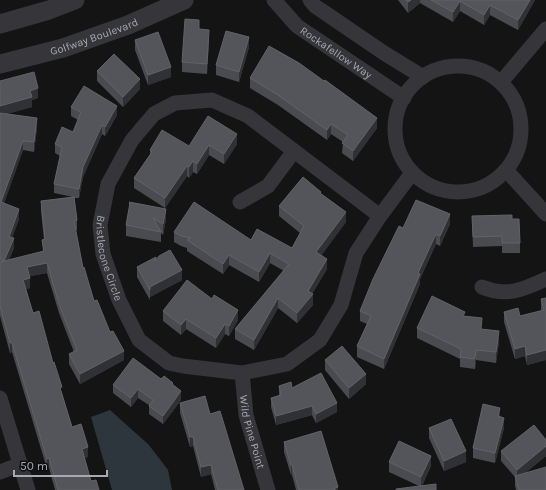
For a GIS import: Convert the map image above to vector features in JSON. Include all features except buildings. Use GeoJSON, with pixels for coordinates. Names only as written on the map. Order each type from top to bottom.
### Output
{"type":"FeatureCollection","features":[{"type":"Feature","properties":{"kind":"street"},"geometry":{"type":"LineString","coordinates":[[0,24],[49,10],[75,0]]}},
{"type":"Feature","properties":{"kind":"street","name":"Golfway Boulevard"},"geometry":{"type":"LineString","coordinates":[[0,64],[63,48],[128,25],[184,0]]}},
{"type":"Feature","properties":{"kind":"street","name":"Rockafellow Way"},"geometry":{"type":"LineString","coordinates":[[274,0],[297,26],[404,98]]}},
{"type":"Feature","properties":{"kind":"street"},"geometry":{"type":"LineString","coordinates":[[310,0],[315,6],[334,19],[423,77]]}},
{"type":"Feature","properties":{"kind":"street"},"geometry":{"type":"LineString","coordinates":[[502,81],[546,29]]}},
{"type":"Feature","properties":{"kind":"street"},"geometry":{"type":"LineString","coordinates":[[457,66],[475,68],[502,81],[516,102],[521,119],[521,138],[516,155],[506,170],[493,182],[477,190],[460,192],[442,190],[426,184],[412,173],[403,160],[397,146],[395,131],[396,116],[404,98],[423,77],[439,69],[457,66]]}},
{"type":"Feature","properties":{"kind":"street","name":"Bristlecone Circle"},"geometry":{"type":"LineString","coordinates":[[380,216],[248,116],[212,100],[175,103],[154,114],[132,140],[108,184],[100,225],[103,254],[119,300],[139,340],[169,363],[242,373],[287,364],[320,340],[342,305],[356,253],[380,216],[412,173]]}},
{"type":"Feature","properties":{"kind":"street"},"geometry":{"type":"LineString","coordinates":[[240,202],[268,186],[294,151]]}},
{"type":"Feature","properties":{"kind":"street"},"geometry":{"type":"LineString","coordinates":[[506,170],[546,214]]}},
{"type":"Feature","properties":{"kind":"street"},"geometry":{"type":"LineString","coordinates":[[482,287],[507,293],[525,289],[546,279]]}},
{"type":"Feature","properties":{"kind":"street","name":"Wild Pine Point"},"geometry":{"type":"LineString","coordinates":[[242,373],[246,415],[268,490]]}},
{"type":"Feature","properties":{"kind":"street"},"geometry":{"type":"LineString","coordinates":[[0,398],[28,490]]}},
{"type":"Feature","properties":{"kind":"street"},"geometry":{"type":"LineString","coordinates":[[0,472],[21,464]]}},
{"type":"Feature","properties":{"kind":"shaded area"},"geometry":{"type":"Polygon","coordinates":[[[110,410],[149,445],[168,470],[172,490],[112,490],[91,417],[110,410]]]}}]}
